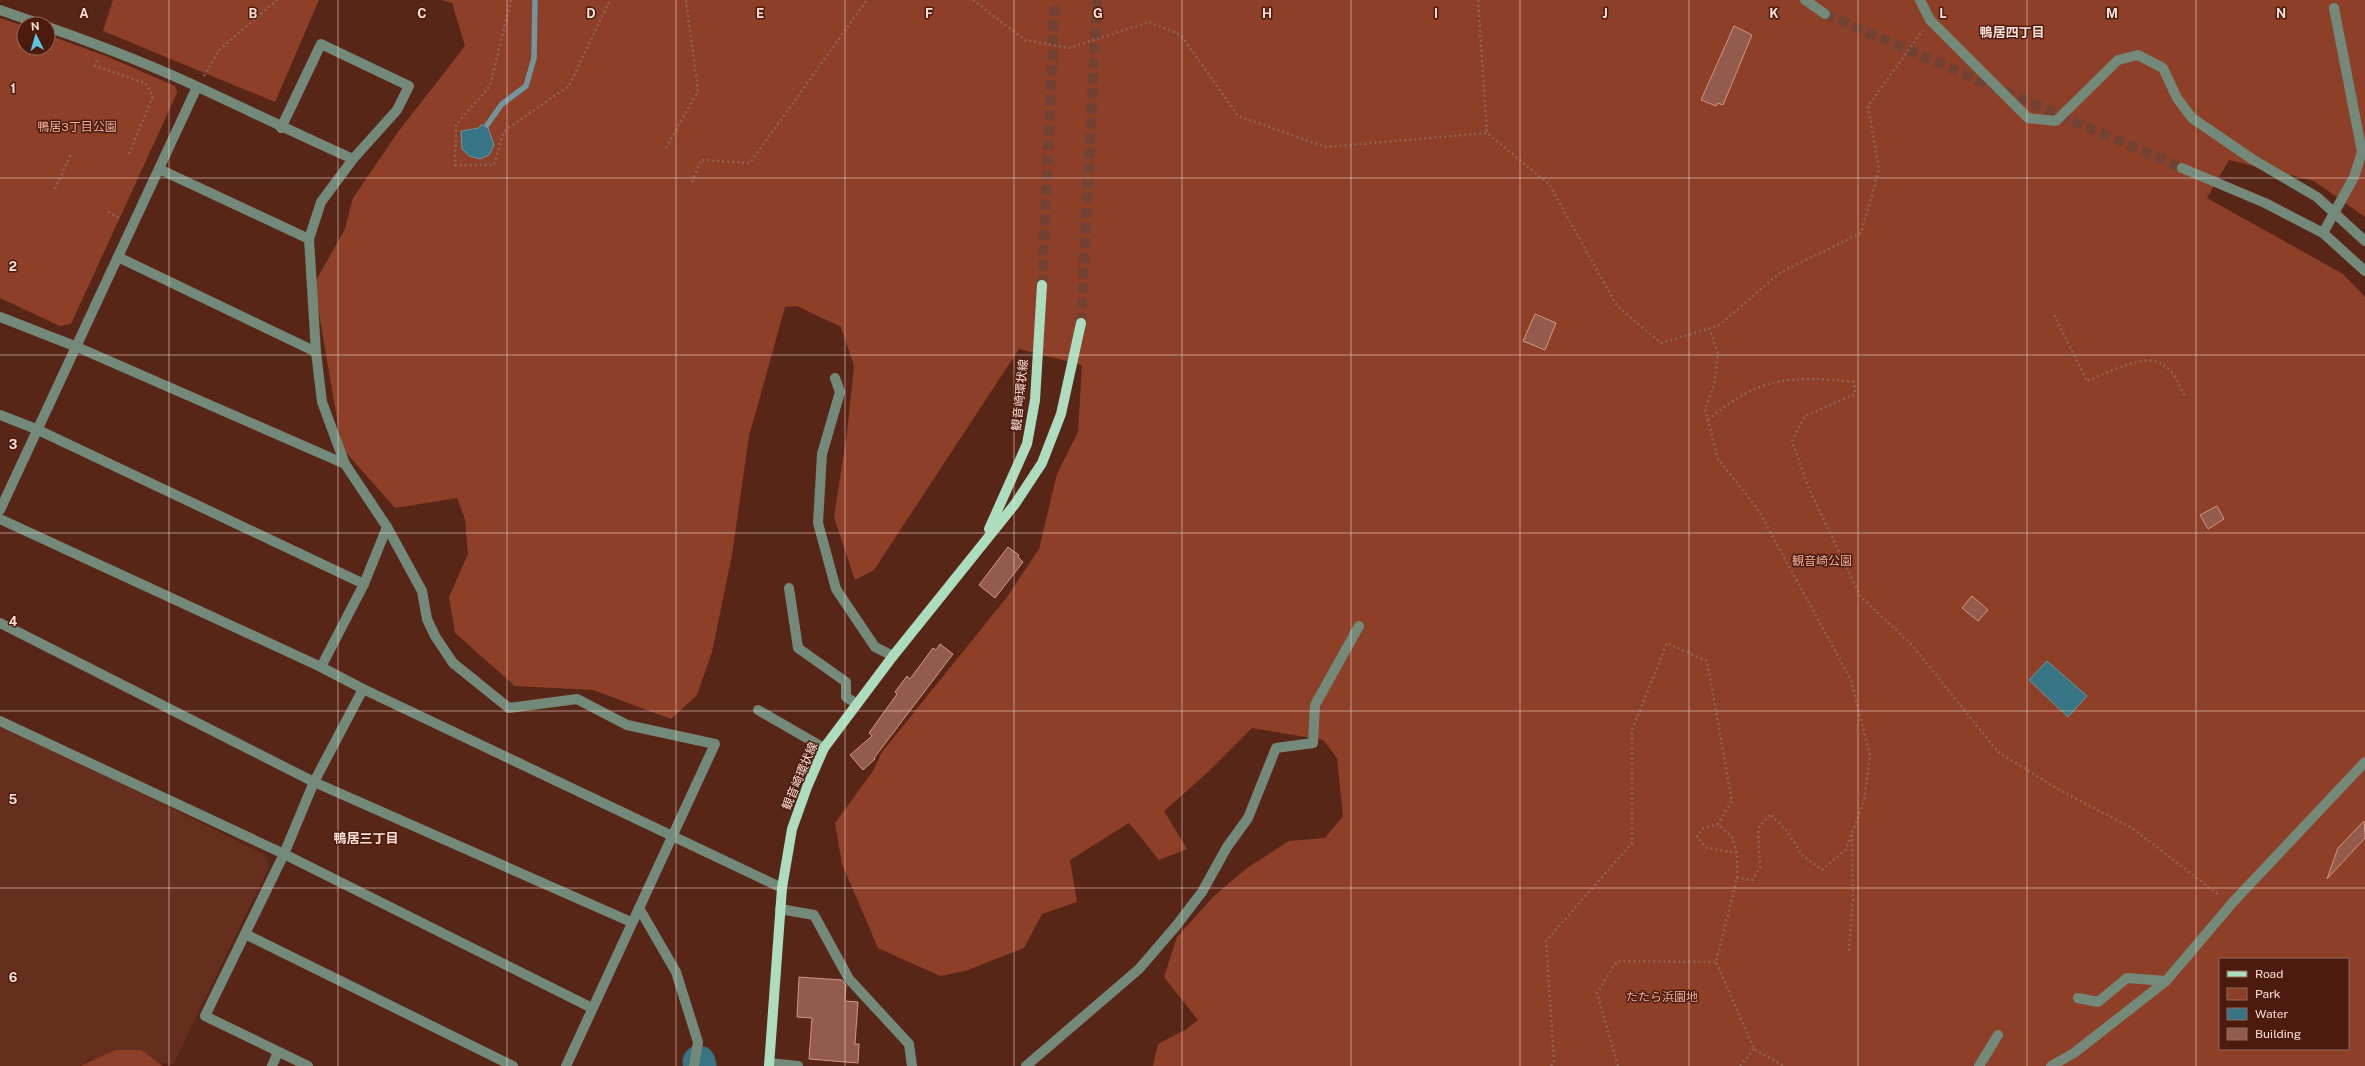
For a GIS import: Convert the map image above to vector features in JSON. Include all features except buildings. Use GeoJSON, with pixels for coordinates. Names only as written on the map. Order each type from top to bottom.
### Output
{"type":"FeatureCollection","features":[{"type":"Feature","properties":{"kind":"main road","name":"観音崎環状線"},"geometry":{"type":"LineString","coordinates":[[980,547],[1006,496],[1027,444],[1035,400],[1042,285]]}},
{"type":"Feature","properties":{"kind":"main road","name":"観音崎環状線"},"geometry":{"type":"LineString","coordinates":[[769,1064],[782,888],[792,829],[824,748],[893,656],[1015,504],[1042,463],[1061,414],[1081,323]]}},
{"type":"Feature","properties":{"kind":"street"},"geometry":{"type":"LineString","coordinates":[[1805,0],[1825,14]]}},
{"type":"Feature","properties":{"kind":"street"},"geometry":{"type":"LineString","coordinates":[[1920,0],[1930,20],[2028,118],[2056,121],[2118,60],[2138,54],[2163,68],[2177,98],[2192,118],[2252,159],[2317,197],[2365,241]]}},
{"type":"Feature","properties":{"kind":"street"},"geometry":{"type":"LineString","coordinates":[[2323,233],[2354,177],[2362,152],[2334,8]]}},
{"type":"Feature","properties":{"kind":"street"},"geometry":{"type":"LineString","coordinates":[[0,10],[17,16]]}},
{"type":"Feature","properties":{"kind":"street"},"geometry":{"type":"LineString","coordinates":[[56,30],[101,46],[197,86],[282,128],[353,159]]}},
{"type":"Feature","properties":{"kind":"street"},"geometry":{"type":"LineString","coordinates":[[282,128],[320,44],[409,86],[397,110],[353,159],[321,202],[309,239],[316,352],[322,402],[345,464],[387,528],[422,591],[427,619],[435,636],[453,663],[509,708],[577,698],[627,725],[715,744],[566,1066]]}},
{"type":"Feature","properties":{"kind":"street"},"geometry":{"type":"LineString","coordinates":[[0,510],[197,86]]}},
{"type":"Feature","properties":{"kind":"street"},"geometry":{"type":"LineString","coordinates":[[2182,168],[2265,203],[2323,233],[2365,271]]}},
{"type":"Feature","properties":{"kind":"street"},"geometry":{"type":"LineString","coordinates":[[159,169],[309,239]]}},
{"type":"Feature","properties":{"kind":"street"},"geometry":{"type":"LineString","coordinates":[[118,257],[316,352]]}},
{"type":"Feature","properties":{"kind":"street"},"geometry":{"type":"LineString","coordinates":[[0,316],[77,347],[345,464]]}},
{"type":"Feature","properties":{"kind":"street"},"geometry":{"type":"LineString","coordinates":[[835,378],[840,392],[822,454],[818,523],[836,589],[875,647],[893,656]]}},
{"type":"Feature","properties":{"kind":"street"},"geometry":{"type":"LineString","coordinates":[[0,415],[36,430],[364,584]]}},
{"type":"Feature","properties":{"kind":"street"},"geometry":{"type":"LineString","coordinates":[[0,519],[321,667],[362,689],[782,888]]}},
{"type":"Feature","properties":{"kind":"street"},"geometry":{"type":"LineString","coordinates":[[321,667],[364,584],[387,528]]}},
{"type":"Feature","properties":{"kind":"street"},"geometry":{"type":"LineString","coordinates":[[789,588],[798,648],[846,682],[846,697],[857,704]]}},
{"type":"Feature","properties":{"kind":"street"},"geometry":{"type":"LineString","coordinates":[[0,623],[314,782],[632,922]]}},
{"type":"Feature","properties":{"kind":"street"},"geometry":{"type":"LineString","coordinates":[[1026,1066],[1139,969],[1197,898],[1227,847],[1248,818],[1276,748],[1314,743],[1315,705],[1359,626]]}},
{"type":"Feature","properties":{"kind":"street"},"geometry":{"type":"LineString","coordinates":[[308,1066],[205,1016],[284,854],[314,782],[362,689]]}},
{"type":"Feature","properties":{"kind":"street"},"geometry":{"type":"LineString","coordinates":[[758,710],[824,748]]}},
{"type":"Feature","properties":{"kind":"street"},"geometry":{"type":"LineString","coordinates":[[0,721],[284,854],[592,1008]]}},
{"type":"Feature","properties":{"kind":"street"},"geometry":{"type":"LineString","coordinates":[[2051,1066],[2074,1052],[2166,981],[2231,905],[2365,762]]}},
{"type":"Feature","properties":{"kind":"street"},"geometry":{"type":"LineString","coordinates":[[639,908],[676,972],[698,1042],[694,1066]]}},
{"type":"Feature","properties":{"kind":"street"},"geometry":{"type":"LineString","coordinates":[[780,909],[814,914],[849,979],[909,1044],[912,1066]]}},
{"type":"Feature","properties":{"kind":"street"},"geometry":{"type":"LineString","coordinates":[[245,934],[514,1066]]}},
{"type":"Feature","properties":{"kind":"street"},"geometry":{"type":"LineString","coordinates":[[2078,998],[2098,1002],[2127,978],[2166,981]]}},
{"type":"Feature","properties":{"kind":"street"},"geometry":{"type":"LineString","coordinates":[[1978,1066],[1998,1035]]}},
{"type":"Feature","properties":{"kind":"street"},"geometry":{"type":"LineString","coordinates":[[272,1066],[278,1052]]}},
{"type":"Feature","properties":{"kind":"street"},"geometry":{"type":"LineString","coordinates":[[769,1064],[798,1066]]}},
{"type":"Feature","properties":{"kind":"path"},"geometry":{"type":"LineString","coordinates":[[197,86],[219,50],[277,0]]}},
{"type":"Feature","properties":{"kind":"path"},"geometry":{"type":"LineString","coordinates":[[512,0],[490,86],[456,125],[455,165],[494,165],[504,131],[569,86],[610,0]]}},
{"type":"Feature","properties":{"kind":"path"},"geometry":{"type":"LineString","coordinates":[[666,148],[698,91],[686,0]]}},
{"type":"Feature","properties":{"kind":"path"},"geometry":{"type":"LineString","coordinates":[[692,182],[702,160],[750,163],[867,0]]}},
{"type":"Feature","properties":{"kind":"path"},"geometry":{"type":"LineString","coordinates":[[973,0],[1025,40],[1069,48],[1149,22],[1181,35],[1238,116],[1326,147],[1487,133],[1549,184],[1617,306],[1661,343],[1718,326],[1781,272],[1861,233],[1879,170],[1868,106],[1930,20]]}},
{"type":"Feature","properties":{"kind":"path"},"geometry":{"type":"LineString","coordinates":[[1478,0],[1487,133]]}},
{"type":"Feature","properties":{"kind":"path"},"geometry":{"type":"LineString","coordinates":[[101,46],[95,66],[144,83],[153,96],[129,154]]}},
{"type":"Feature","properties":{"kind":"path"},"geometry":{"type":"LineString","coordinates":[[55,189],[71,154]]}},
{"type":"Feature","properties":{"kind":"path"},"geometry":{"type":"LineString","coordinates":[[2054,315],[2087,381],[2144,359],[2162,363],[2176,377],[2185,396]]}},
{"type":"Feature","properties":{"kind":"path"},"geometry":{"type":"LineString","coordinates":[[1709,328],[1718,353],[1714,385],[1704,409],[1718,459],[1757,508],[1851,680],[1870,755],[1864,801],[1846,850],[1822,870],[1803,856],[1786,830],[1770,814],[1758,828],[1760,867],[1752,880],[1737,878]]}},
{"type":"Feature","properties":{"kind":"path"},"geometry":{"type":"LineString","coordinates":[[1708,420],[1725,405],[1752,388],[1785,379],[1854,382],[1855,394],[1805,416],[1792,441],[1809,489],[1862,597],[1912,644],[1998,752],[2061,791],[2132,828],[2231,905]]}},
{"type":"Feature","properties":{"kind":"path"},"geometry":{"type":"LineString","coordinates":[[1551,1066],[1554,1061],[1546,940],[1632,843],[1632,730],[1667,643],[1707,661],[1732,801],[1718,824],[1702,829],[1697,837],[1707,848],[1737,853]]}},
{"type":"Feature","properties":{"kind":"path"},"geometry":{"type":"LineString","coordinates":[[1718,824],[1732,837],[1737,853],[1737,878],[1716,962],[1754,1049],[1784,1066]]}},
{"type":"Feature","properties":{"kind":"path"},"geometry":{"type":"LineString","coordinates":[[1849,951],[1853,897],[1852,833]]}},
{"type":"Feature","properties":{"kind":"path"},"geometry":{"type":"LineString","coordinates":[[1618,1066],[1597,993],[1617,961],[1716,962]]}},
{"type":"Feature","properties":{"kind":"path"},"geometry":{"type":"LineString","coordinates":[[1740,1066],[1754,1049]]}},
{"type":"Feature","properties":{"kind":"shaded area"},"geometry":{"type":"Polygon","coordinates":[[[0,723],[264,854],[269,867],[173,1065],[126,1055],[87,1060],[82,1066],[0,1066],[0,723]]]}},
{"type":"Feature","properties":{"kind":"green space"},"geometry":{"type":"Polygon","coordinates":[[[113,0],[319,0],[275,102],[103,31],[113,0]]]}},
{"type":"Feature","properties":{"kind":"green space","name":"観音崎公園"},"geometry":{"type":"Polygon","coordinates":[[[441,0],[2365,0],[2365,217],[2314,181],[2229,160],[2207,198],[2343,274],[2365,297],[2365,1066],[1153,1066],[1158,1044],[1185,1030],[1198,1020],[1164,977],[1177,937],[1214,896],[1247,868],[1289,841],[1325,838],[1343,816],[1337,758],[1323,740],[1252,728],[1207,773],[1164,811],[1187,849],[1159,860],[1129,823],[1070,860],[1077,902],[1042,914],[1024,948],[965,971],[940,976],[878,948],[842,864],[835,823],[873,771],[882,752],[1007,597],[1039,549],[1057,474],[1078,432],[1082,365],[1019,349],[874,570],[855,580],[834,517],[847,433],[854,366],[841,327],[797,306],[785,307],[749,436],[732,555],[712,652],[697,695],[671,719],[593,690],[515,686],[455,633],[449,597],[468,554],[465,519],[457,498],[395,508],[342,448],[314,284],[345,229],[353,198],[398,132],[465,46],[452,3],[441,0]]]}},
{"type":"Feature","properties":{"kind":"green space","name":"鴨居3丁目公園"},"geometry":{"type":"Polygon","coordinates":[[[0,18],[16,23],[16,56],[56,56],[56,38],[106,56],[175,86],[177,93],[71,324],[60,326],[0,298],[0,18]]]}},
{"type":"Feature","properties":{"kind":"green space"},"geometry":{"type":"Polygon","coordinates":[[[115,1050],[141,1050],[163,1066],[80,1066],[115,1050]]]}},
{"type":"Feature","properties":{"kind":"water"},"geometry":{"type":"Polygon","coordinates":[[[481,125],[487,125],[494,145],[489,155],[480,159],[469,156],[462,149],[461,131],[479,128],[481,125]]]}},
{"type":"Feature","properties":{"kind":"water"},"geometry":{"type":"Polygon","coordinates":[[[2047,661],[2087,696],[2068,717],[2029,680],[2047,661]]]}},
{"type":"Feature","properties":{"kind":"waterway"},"geometry":{"type":"LineString","coordinates":[[487,125],[502,104],[526,86],[534,58],[535,0]]}},
{"type":"Feature","properties":{"kind":"waterway"},"geometry":{"type":"LineString","coordinates":[[699,1062],[700,1066]]}},
{"type":"Feature","properties":{"kind":"tunnel"},"geometry":{"type":"LineString","coordinates":[[1042,285],[1055,0]]}},
{"type":"Feature","properties":{"kind":"tunnel"},"geometry":{"type":"LineString","coordinates":[[1081,323],[1097,0]]}},
{"type":"Feature","properties":{"kind":"tunnel"},"geometry":{"type":"LineString","coordinates":[[1825,14],[2182,168]]}},
{"type":"Feature","properties":{"kind":"district","name":"鴨居四丁目"},"geometry":{"type":"Point","coordinates":[2012,32]}},
{"type":"Feature","properties":{"kind":"district","name":"鴨居三丁目"},"geometry":{"type":"Point","coordinates":[366,838]}},
{"type":"Feature","properties":{"kind":"park label","name":"たたら浜園地"},"geometry":{"type":"Point","coordinates":[1662,997]}}]}
